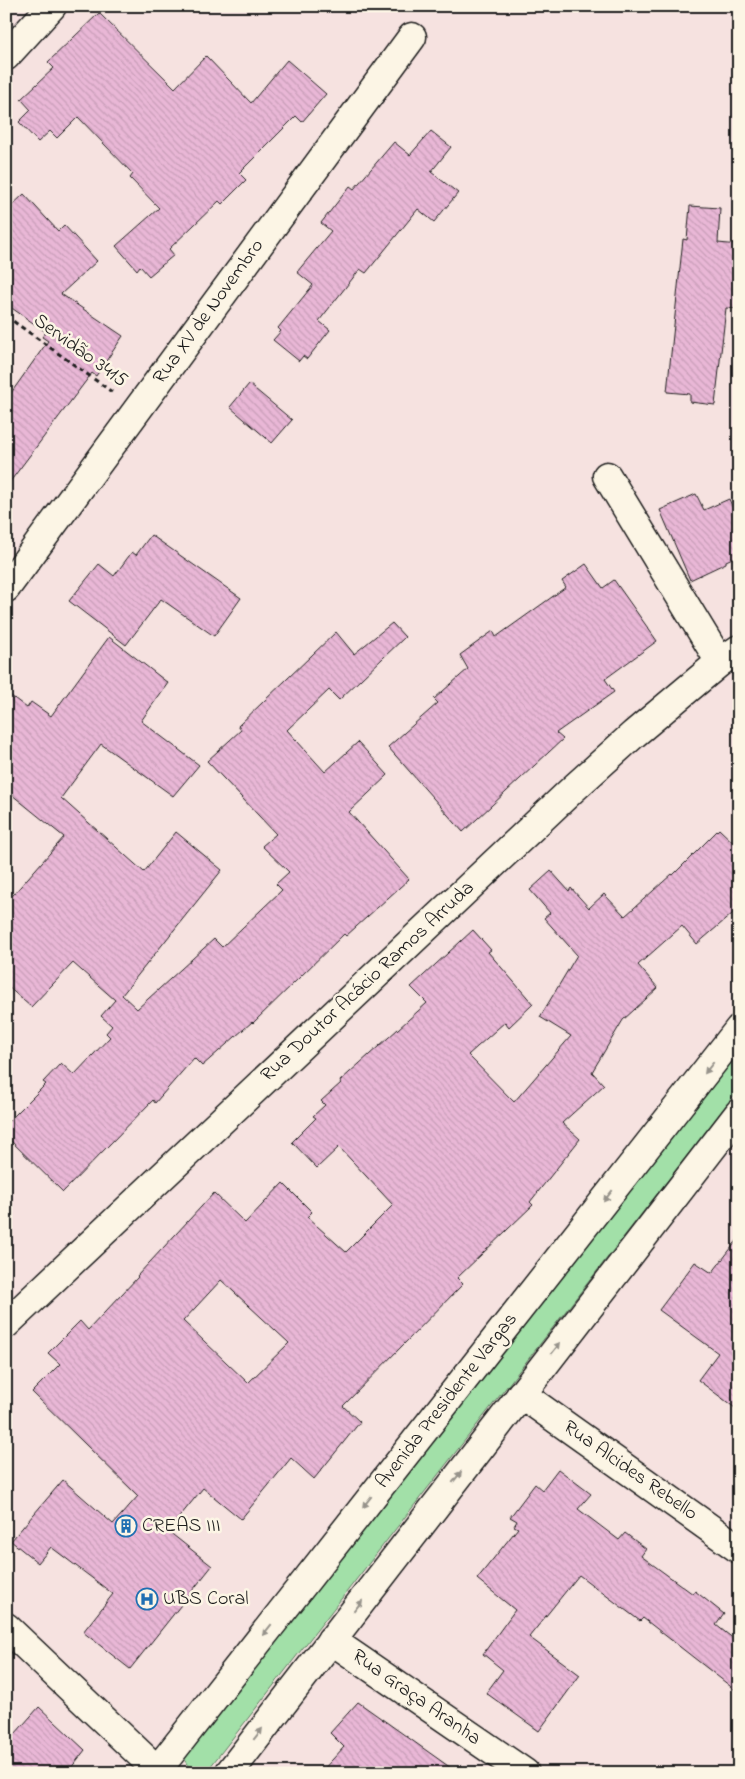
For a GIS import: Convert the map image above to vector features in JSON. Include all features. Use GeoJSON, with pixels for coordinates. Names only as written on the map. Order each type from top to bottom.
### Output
{"type":"FeatureCollection","features":[{"type":"Feature","properties":{"kind":"street"},"geometry":{"type":"LineString","coordinates":[[6,56],[52,6]]}},
{"type":"Feature","properties":{"kind":"street","name":"Rua XV de Novembro"},"geometry":{"type":"LineString","coordinates":[[6,588],[412,37]]}},
{"type":"Feature","properties":{"kind":"street"},"geometry":{"type":"LineString","coordinates":[[607,476],[729,656]]}},
{"type":"Feature","properties":{"kind":"street","name":"Rua Doutor Acácio Ramos Arruda"},"geometry":{"type":"LineString","coordinates":[[6,1324],[573,789],[634,734],[729,656]]}},
{"type":"Feature","properties":{"kind":"street","name":"Avenida Presidente Vargas"},"geometry":{"type":"LineString","coordinates":[[157,1772],[739,1030]]}},
{"type":"Feature","properties":{"kind":"street"},"geometry":{"type":"LineString","coordinates":[[229,1773],[737,1117]]}},
{"type":"Feature","properties":{"kind":"street","name":"Rua Alcides Rebello"},"geometry":{"type":"LineString","coordinates":[[521,1394],[739,1549]]}},
{"type":"Feature","properties":{"kind":"street"},"geometry":{"type":"LineString","coordinates":[[6,1627],[157,1772]]}},
{"type":"Feature","properties":{"kind":"street","name":"Rua Graça Aranha"},"geometry":{"type":"LineString","coordinates":[[331,1640],[525,1773]]}},
{"type":"Feature","properties":{"kind":"path","name":"Servidão 3415"},"geometry":{"type":"LineString","coordinates":[[6,316],[137,410]]}},
{"type":"Feature","properties":{"kind":"green space"},"geometry":{"type":"Polygon","coordinates":[[[739,1052],[739,1089],[210,1767],[199,1770],[190,1767],[185,1760],[186,1749],[739,1052]]]}},
{"type":"Feature","properties":{"kind":"building"},"geometry":{"type":"Polygon","coordinates":[[[99,13],[175,88],[206,56],[251,103],[287,60],[326,94],[302,122],[296,116],[239,173],[246,180],[222,204],[219,201],[169,249],[174,255],[149,276],[140,266],[137,270],[116,246],[159,208],[130,178],[133,174],[78,117],[57,138],[50,131],[38,142],[19,122],[31,110],[21,99],[54,68],[48,62],[99,13]]]}},
{"type":"Feature","properties":{"kind":"building"},"geometry":{"type":"Polygon","coordinates":[[[431,131],[451,147],[431,172],[458,193],[434,222],[418,209],[366,273],[360,269],[319,321],[330,330],[307,359],[303,356],[299,361],[273,340],[281,331],[278,328],[313,285],[297,272],[331,231],[321,223],[350,186],[354,189],[394,142],[410,155],[431,131]]]}},
{"type":"Feature","properties":{"kind":"building"},"geometry":{"type":"Polygon","coordinates":[[[24,194],[58,231],[64,225],[97,261],[61,294],[123,336],[96,376],[92,373],[6,487],[6,400],[48,341],[42,337],[46,332],[6,304],[6,211],[24,194]]]}},
{"type":"Feature","properties":{"kind":"building"},"geometry":{"type":"Polygon","coordinates":[[[690,206],[720,208],[718,243],[739,245],[739,309],[726,308],[715,405],[690,402],[690,394],[667,392],[683,239],[687,240],[690,206]]]}},
{"type":"Feature","properties":{"kind":"building"},"geometry":{"type":"Polygon","coordinates":[[[249,384],[292,420],[272,443],[230,407],[249,384]]]}},
{"type":"Feature","properties":{"kind":"building"},"geometry":{"type":"Polygon","coordinates":[[[696,494],[704,510],[729,499],[739,522],[739,555],[690,580],[660,510],[696,494]]]}},
{"type":"Feature","properties":{"kind":"building"},"geometry":{"type":"Polygon","coordinates":[[[151,535],[241,598],[214,636],[161,599],[126,645],[69,601],[99,564],[114,576],[132,552],[136,555],[151,535]]]}},
{"type":"Feature","properties":{"kind":"building"},"geometry":{"type":"Polygon","coordinates":[[[586,564],[603,588],[614,580],[657,641],[605,679],[614,692],[556,733],[563,739],[463,832],[388,747],[438,703],[434,699],[468,669],[460,655],[493,631],[496,637],[566,587],[562,581],[586,564]]]}},
{"type":"Feature","properties":{"kind":"building"},"geometry":{"type":"Polygon","coordinates":[[[392,623],[405,637],[339,700],[329,690],[287,730],[325,772],[358,742],[388,775],[349,812],[409,879],[346,936],[344,934],[253,1023],[202,1066],[194,1058],[155,1103],[153,1100],[63,1192],[6,1136],[6,1124],[46,1084],[43,1082],[61,1063],[74,1075],[110,1037],[106,1033],[112,1026],[101,1016],[115,1000],[73,963],[31,1007],[6,985],[6,903],[64,837],[6,790],[6,692],[27,708],[31,702],[51,716],[109,637],[168,683],[141,721],[199,765],[173,796],[101,744],[61,798],[144,872],[176,832],[222,870],[122,995],[137,1009],[214,939],[222,947],[282,890],[276,884],[289,872],[262,846],[276,834],[207,761],[241,730],[238,726],[336,632],[354,654],[392,623]]]}},
{"type":"Feature","properties":{"kind":"building"},"geometry":{"type":"Polygon","coordinates":[[[719,829],[739,848],[739,908],[697,944],[682,926],[638,965],[658,988],[623,1020],[592,1072],[604,1085],[562,1123],[580,1139],[530,1202],[533,1205],[457,1278],[463,1284],[343,1406],[360,1422],[314,1479],[291,1458],[241,1519],[203,1488],[168,1531],[212,1566],[130,1669],[83,1632],[113,1594],[51,1547],[38,1563],[11,1541],[63,1480],[113,1524],[138,1496],[32,1392],[60,1364],[48,1353],[80,1321],[88,1330],[214,1193],[245,1223],[283,1183],[312,1212],[307,1217],[346,1252],[393,1205],[339,1147],[317,1168],[292,1142],[316,1118],[313,1116],[325,1105],[321,1101],[341,1083],[340,1081],[427,1003],[411,987],[473,930],[491,950],[488,952],[533,1004],[509,1027],[505,1022],[468,1055],[514,1102],[571,1036],[540,1017],[577,955],[544,918],[550,913],[530,890],[551,871],[569,891],[571,888],[589,908],[604,894],[625,916],[673,875],[719,829]],[[221,1280],[183,1321],[248,1383],[289,1343],[221,1280]]]}},
{"type":"Feature","properties":{"kind":"building"},"geometry":{"type":"Polygon","coordinates":[[[739,1238],[739,1411],[698,1380],[718,1353],[659,1310],[695,1262],[712,1273],[739,1238]]]}},
{"type":"Feature","properties":{"kind":"building"},"geometry":{"type":"Polygon","coordinates":[[[558,1469],[591,1494],[578,1509],[619,1540],[625,1533],[646,1549],[641,1556],[693,1594],[695,1591],[724,1614],[716,1625],[739,1643],[739,1693],[643,1618],[640,1621],[579,1575],[529,1637],[580,1675],[539,1731],[486,1693],[503,1670],[483,1654],[515,1610],[477,1579],[518,1528],[514,1526],[517,1521],[510,1517],[535,1484],[542,1490],[558,1469]]]}},
{"type":"Feature","properties":{"kind":"building"},"geometry":{"type":"Polygon","coordinates":[[[358,1702],[458,1773],[320,1773],[344,1747],[330,1733],[358,1702]]]}},
{"type":"Feature","properties":{"kind":"building"},"geometry":{"type":"Polygon","coordinates":[[[39,1707],[85,1750],[67,1773],[6,1773],[6,1744],[39,1707]]]}},
{"type":"Feature","properties":{"kind":"place","name":"CREAS III"},"geometry":{"type":"Point","coordinates":[126,1526]}},
{"type":"Feature","properties":{"kind":"place","name":"UBS Coral"},"geometry":{"type":"Point","coordinates":[147,1599]}}]}
